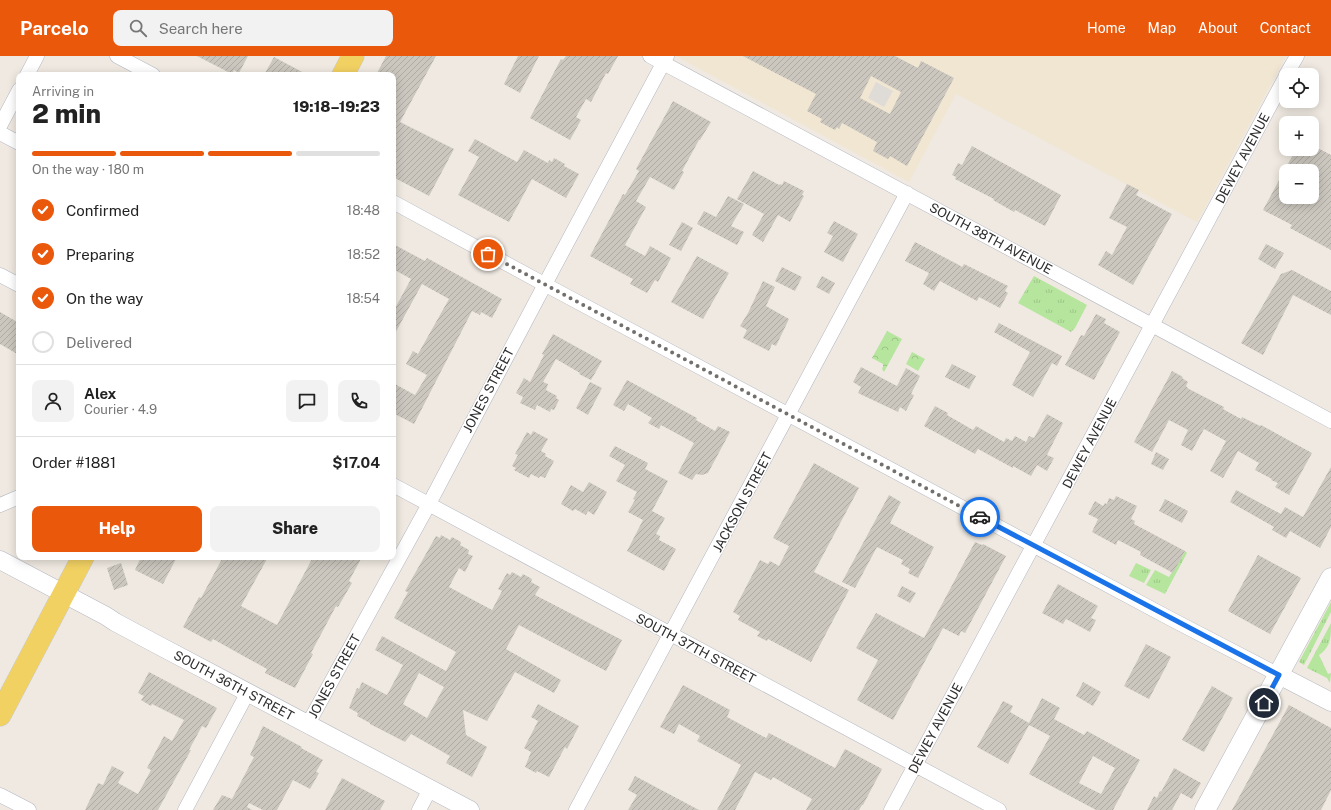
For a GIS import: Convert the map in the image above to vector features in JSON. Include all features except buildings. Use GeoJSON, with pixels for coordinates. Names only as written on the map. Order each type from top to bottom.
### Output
{"type":"FeatureCollection","features":[{"type":"Feature","properties":{"kind":"main road"},"geometry":{"type":"LineString","coordinates":[[344,72],[353,56]]}},
{"type":"Feature","properties":{"kind":"main road"},"geometry":{"type":"LineString","coordinates":[[0,715],[81,560]]}},
{"type":"Feature","properties":{"kind":"main road"},"geometry":{"type":"LineString","coordinates":[[1205,810],[1331,578]]}},
{"type":"Feature","properties":{"kind":"street"},"geometry":{"type":"LineString","coordinates":[[29,72],[37,56]]}},
{"type":"Feature","properties":{"kind":"street"},"geometry":{"type":"LineString","coordinates":[[117,56],[147,72]]}},
{"type":"Feature","properties":{"kind":"street","name":"SOUTH 38TH AVENUE"},"geometry":{"type":"LineString","coordinates":[[650,56],[665,59],[907,193],[1331,421]]}},
{"type":"Feature","properties":{"kind":"street","name":"DEWEY AVENUE"},"geometry":{"type":"LineString","coordinates":[[1290,68],[1297,56]]}},
{"type":"Feature","properties":{"kind":"street","name":"JONES STREET"},"geometry":{"type":"LineString","coordinates":[[308,724],[429,504],[544,284],[665,59]]}},
{"type":"Feature","properties":{"kind":"street","name":"DEWEY AVENUE"},"geometry":{"type":"LineString","coordinates":[[891,810],[1279,88]]}},
{"type":"Feature","properties":{"kind":"street"},"geometry":{"type":"LineString","coordinates":[[0,126],[16,96]]}},
{"type":"Feature","properties":{"kind":"street"},"geometry":{"type":"LineString","coordinates":[[0,133],[16,141]]}},
{"type":"Feature","properties":{"kind":"street","name":"JACKSON STREET"},"geometry":{"type":"LineString","coordinates":[[576,810],[907,193]]}},
{"type":"Feature","properties":{"kind":"street"},"geometry":{"type":"LineString","coordinates":[[396,204],[788,415],[1331,702]]}},
{"type":"Feature","properties":{"kind":"street"},"geometry":{"type":"LineString","coordinates":[[0,275],[16,283]]}},
{"type":"Feature","properties":{"kind":"street","name":"SOUTH 37TH STREET"},"geometry":{"type":"LineString","coordinates":[[396,487],[999,810]]}},
{"type":"Feature","properties":{"kind":"street"},"geometry":{"type":"LineString","coordinates":[[0,505],[16,498]]}},
{"type":"Feature","properties":{"kind":"street","name":"SOUTH 36TH STREET"},"geometry":{"type":"LineString","coordinates":[[0,560],[149,641],[470,810]]}},
{"type":"Feature","properties":{"kind":"street"},"geometry":{"type":"LineString","coordinates":[[185,810],[248,692]]}},
{"type":"Feature","properties":{"kind":"street"},"geometry":{"type":"LineString","coordinates":[[419,810],[430,789]]}},
{"type":"Feature","properties":{"kind":"street"},"geometry":{"type":"LineString","coordinates":[[0,795],[29,810]]}},
{"type":"Feature","properties":{"kind":"shaded area"},"geometry":{"type":"Polygon","coordinates":[[[676,56],[1286,56],[1197,222],[956,94],[909,182],[676,56]]]}},
{"type":"Feature","properties":{"kind":"shaded area"},"geometry":{"type":"Polygon","coordinates":[[[876,82],[893,91],[884,107],[868,98],[876,82]]]}},
{"type":"Feature","properties":{"kind":"green space"},"geometry":{"type":"Polygon","coordinates":[[[1034,276],[1087,305],[1075,328],[1071,332],[1018,303],[1034,276]]]}},
{"type":"Feature","properties":{"kind":"green space"},"geometry":{"type":"Polygon","coordinates":[[[887,331],[902,339],[884,372],[882,369],[883,364],[872,358],[887,331]]]}},
{"type":"Feature","properties":{"kind":"green space"},"geometry":{"type":"Polygon","coordinates":[[[912,352],[925,359],[918,371],[906,364],[912,352]]]}},
{"type":"Feature","properties":{"kind":"green space"},"geometry":{"type":"Polygon","coordinates":[[[1185,551],[1187,553],[1165,594],[1146,585],[1155,570],[1169,577],[1185,551]]]}},
{"type":"Feature","properties":{"kind":"green space"},"geometry":{"type":"Polygon","coordinates":[[[1136,563],[1151,570],[1144,583],[1129,576],[1136,563]]]}},
{"type":"Feature","properties":{"kind":"green space"},"geometry":{"type":"Polygon","coordinates":[[[1331,602],[1331,612],[1304,665],[1299,662],[1331,602]]]}},
{"type":"Feature","properties":{"kind":"green space"},"geometry":{"type":"Polygon","coordinates":[[[1331,623],[1330,641],[1326,649],[1319,655],[1328,674],[1331,673],[1330,683],[1327,678],[1307,668],[1331,623]]]}},
{"type":"Feature","properties":{"kind":"way so far"},"geometry":{"type":"LineString","coordinates":[[488,254],[980,517]]}},
{"type":"Feature","properties":{"kind":"route"},"geometry":{"type":"LineString","coordinates":[[980,517],[1279,675],[1264,703]]}}]}
